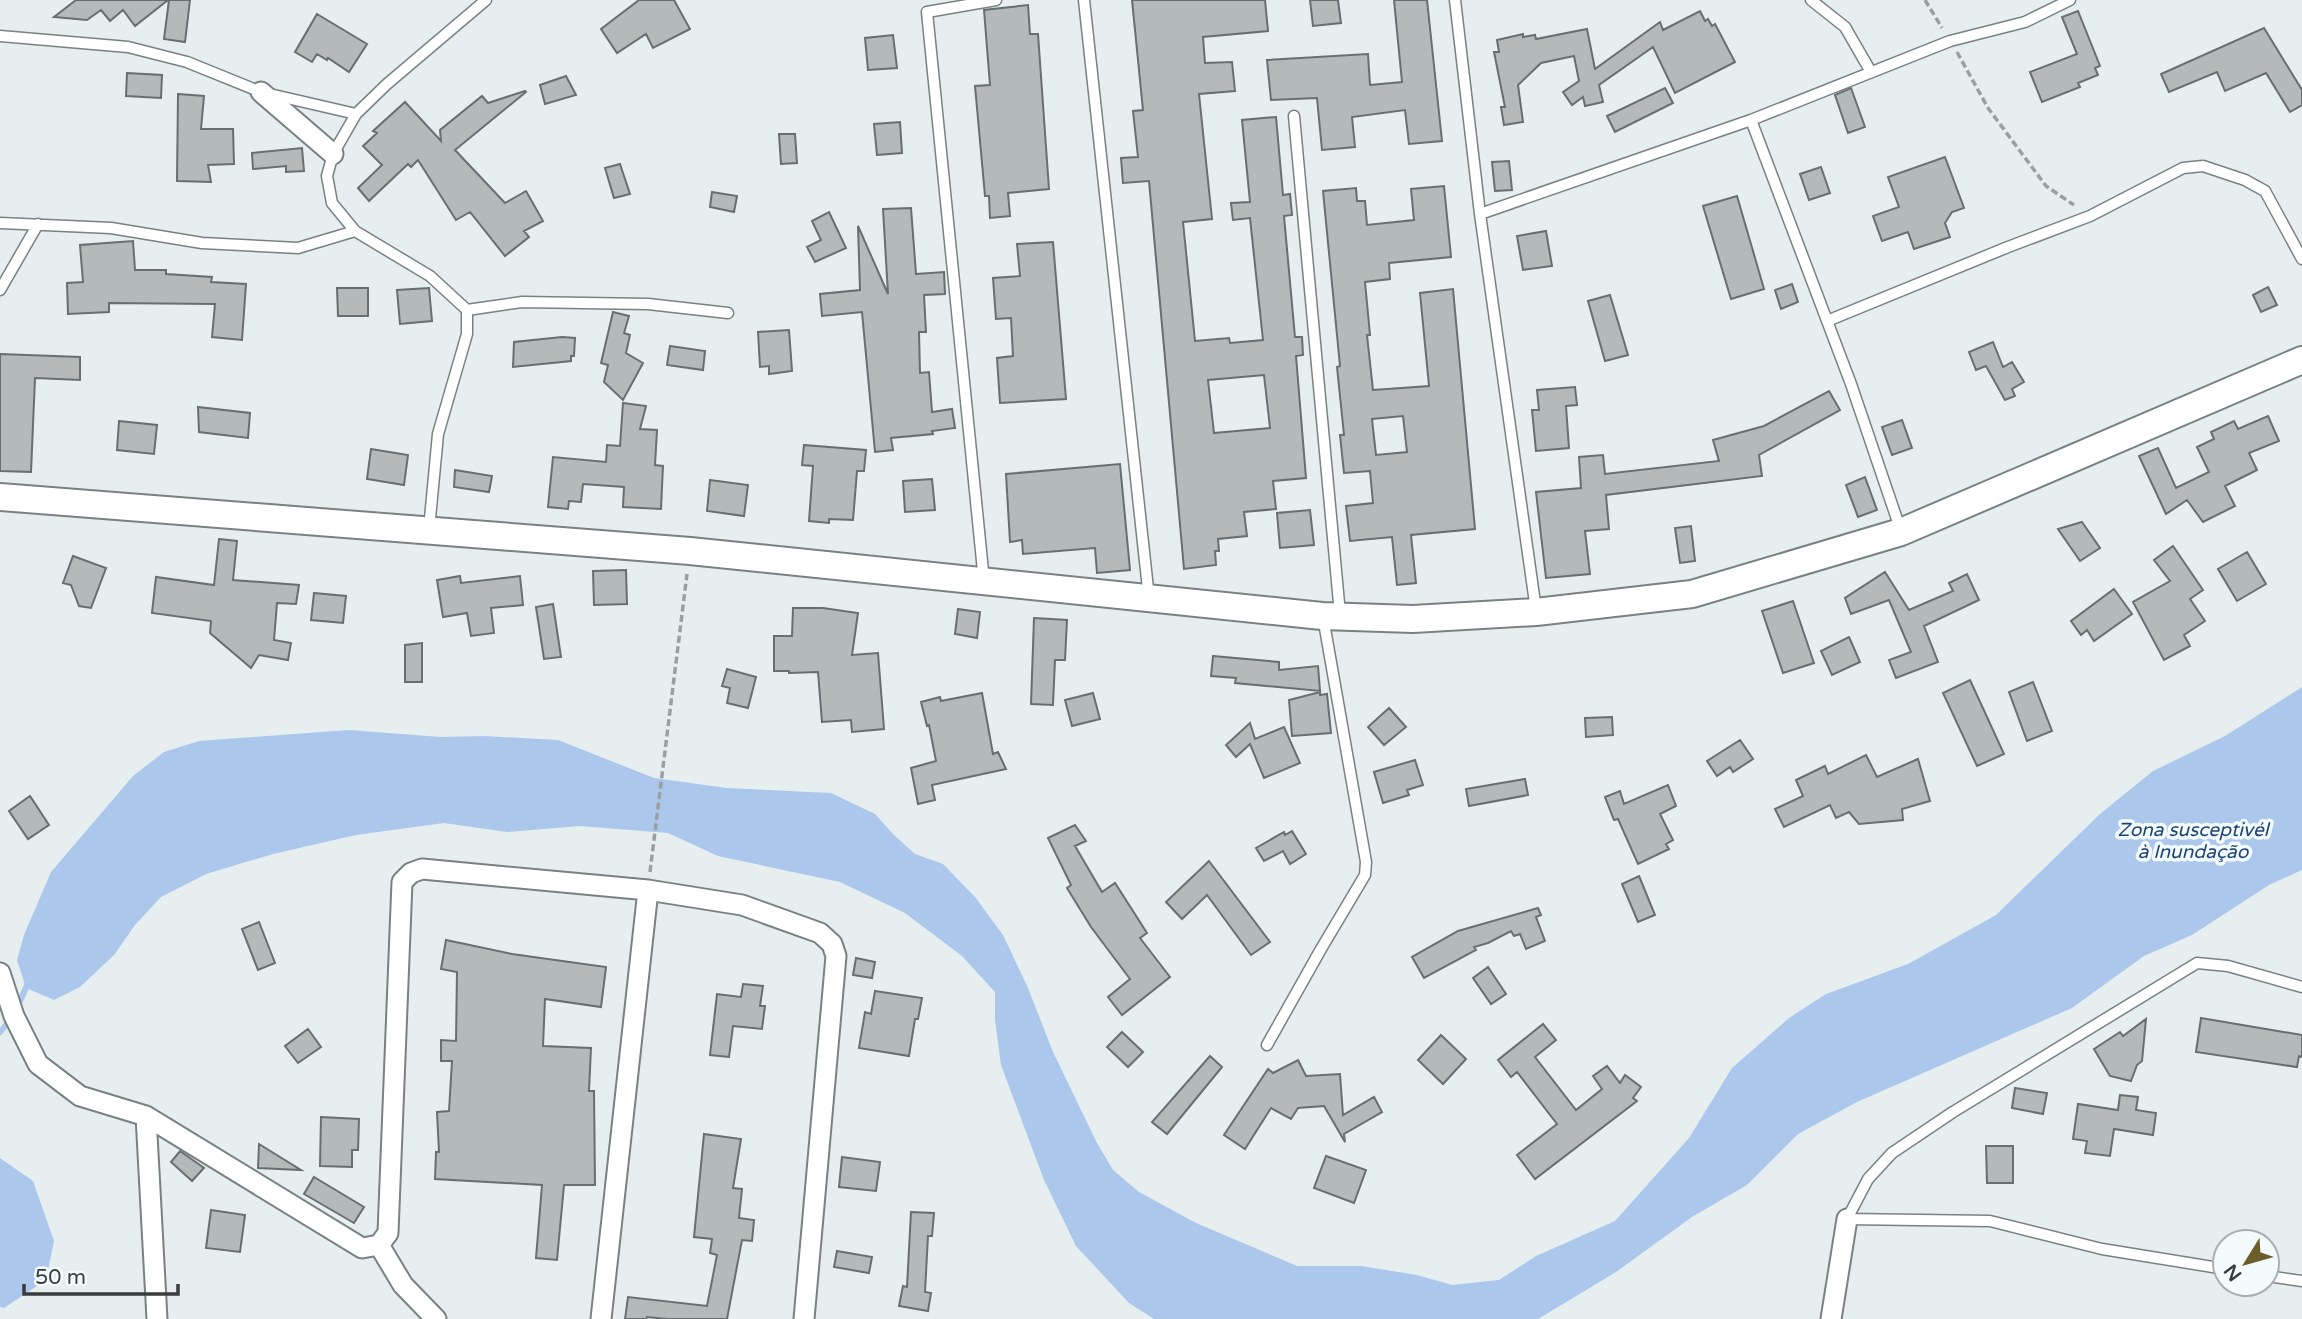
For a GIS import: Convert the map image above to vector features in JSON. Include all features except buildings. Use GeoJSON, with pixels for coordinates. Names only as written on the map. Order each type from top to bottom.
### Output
{"type":"FeatureCollection","features":[{"type":"Feature","properties":{"kind":"main road"},"geometry":{"type":"LineString","coordinates":[[0,497],[690,551],[1331,617],[1413,619],[1536,611],[1692,594],[1901,532],[2302,360]]}},
{"type":"Feature","properties":{"kind":"street"},"geometry":{"type":"LineString","coordinates":[[261,92],[333,154]]}},
{"type":"Feature","properties":{"kind":"street"},"geometry":{"type":"LineString","coordinates":[[0,974],[14,1016],[38,1064],[80,1096],[145,1116],[362,1248],[379,1245],[388,1233],[402,882],[411,873],[422,869],[648,890],[742,905],[820,933],[832,944],[836,956],[804,1319]]}},
{"type":"Feature","properties":{"kind":"street"},"geometry":{"type":"LineString","coordinates":[[601,1319],[648,890]]}},
{"type":"Feature","properties":{"kind":"street"},"geometry":{"type":"LineString","coordinates":[[145,1116],[157,1319]]}},
{"type":"Feature","properties":{"kind":"street"},"geometry":{"type":"LineString","coordinates":[[1830,1319],[1847,1219]]}},
{"type":"Feature","properties":{"kind":"street"},"geometry":{"type":"LineString","coordinates":[[379,1245],[403,1285],[436,1319]]}},
{"type":"Feature","properties":{"kind":"lane"},"geometry":{"type":"LineString","coordinates":[[429,529],[438,434],[467,334],[467,310],[430,276],[355,231],[332,203],[327,176],[333,154],[356,114],[387,84],[486,0]]}},
{"type":"Feature","properties":{"kind":"lane"},"geometry":{"type":"LineString","coordinates":[[984,582],[927,12],[996,0]]}},
{"type":"Feature","properties":{"kind":"lane"},"geometry":{"type":"LineString","coordinates":[[1084,0],[1150,599]]}},
{"type":"Feature","properties":{"kind":"lane"},"geometry":{"type":"LineString","coordinates":[[1455,0],[1480,214],[1536,611]]}},
{"type":"Feature","properties":{"kind":"lane"},"geometry":{"type":"LineString","coordinates":[[1811,0],[1845,27],[1871,72]]}},
{"type":"Feature","properties":{"kind":"lane"},"geometry":{"type":"LineString","coordinates":[[1480,214],[1751,120],[1950,41],[2025,22],[2070,0]]}},
{"type":"Feature","properties":{"kind":"lane"},"geometry":{"type":"LineString","coordinates":[[0,36],[128,47],[187,62],[261,92],[356,114]]}},
{"type":"Feature","properties":{"kind":"lane"},"geometry":{"type":"LineString","coordinates":[[1267,1045],[1365,875],[1366,862],[1331,617],[1294,116]]}},
{"type":"Feature","properties":{"kind":"lane"},"geometry":{"type":"LineString","coordinates":[[1751,120],[1851,384],[1901,532]]}},
{"type":"Feature","properties":{"kind":"lane"},"geometry":{"type":"LineString","coordinates":[[1827,321],[2090,216],[2183,168],[2203,166],[2245,180],[2265,191],[2302,259]]}},
{"type":"Feature","properties":{"kind":"lane"},"geometry":{"type":"LineString","coordinates":[[0,223],[111,228],[202,243],[298,248],[355,231]]}},
{"type":"Feature","properties":{"kind":"lane"},"geometry":{"type":"LineString","coordinates":[[0,290],[38,225]]}},
{"type":"Feature","properties":{"kind":"lane"},"geometry":{"type":"LineString","coordinates":[[467,310],[522,302],[648,304],[728,313]]}},
{"type":"Feature","properties":{"kind":"lane"},"geometry":{"type":"LineString","coordinates":[[2211,1267],[2102,1249],[1990,1221],[1847,1219],[1868,1179],[1892,1153],[1953,1112],[2197,963],[2228,966],[2302,987]]}},
{"type":"Feature","properties":{"kind":"lane"},"geometry":{"type":"LineString","coordinates":[[2281,1278],[2302,1281]]}},
{"type":"Feature","properties":{"kind":"path"},"geometry":{"type":"LineString","coordinates":[[1925,0],[1988,108],[2046,186],[2090,216]]}},
{"type":"Feature","properties":{"kind":"path"},"geometry":{"type":"LineString","coordinates":[[648,890],[690,551]]}},
{"type":"Feature","properties":{"kind":"water","name":"Zona susceptivél à Inundação"},"geometry":{"type":"Polygon","coordinates":[[[2302,687],[2302,870],[2269,885],[2192,935],[2144,956],[2072,1008],[1857,1102],[1798,1134],[1747,1185],[1692,1217],[1616,1272],[1538,1319],[1154,1319],[1129,1303],[1076,1246],[1044,1180],[1001,1065],[995,1020],[995,992],[962,956],[905,913],[840,882],[718,856],[668,833],[580,826],[507,832],[444,823],[356,835],[273,854],[206,874],[161,897],[135,925],[114,955],[80,987],[54,1000],[26,988],[17,960],[24,935],[51,872],[133,776],[164,752],[199,741],[349,730],[441,737],[558,740],[654,778],[727,788],[831,793],[875,814],[915,854],[943,864],[975,897],[1003,935],[1028,988],[1053,1052],[1097,1143],[1113,1170],[1139,1192],[1196,1223],[1297,1266],[1361,1266],[1417,1275],[1452,1285],[1499,1280],[1536,1256],[1615,1221],[1689,1138],[1732,1068],[1789,1018],[1826,994],[1908,964],[1996,915],[2100,814],[2153,771],[2225,736],[2302,687]]]}},
{"type":"Feature","properties":{"kind":"water"},"geometry":{"type":"Polygon","coordinates":[[[0,1158],[33,1181],[54,1241],[46,1280],[4,1308],[0,1307],[0,1158]]]}},
{"type":"Feature","properties":{"kind":"waterway"},"geometry":{"type":"LineString","coordinates":[[17,1008],[28,983]]}},
{"type":"Feature","properties":{"kind":"waterway"},"geometry":{"type":"LineString","coordinates":[[0,1032],[12,1018]]}}]}
